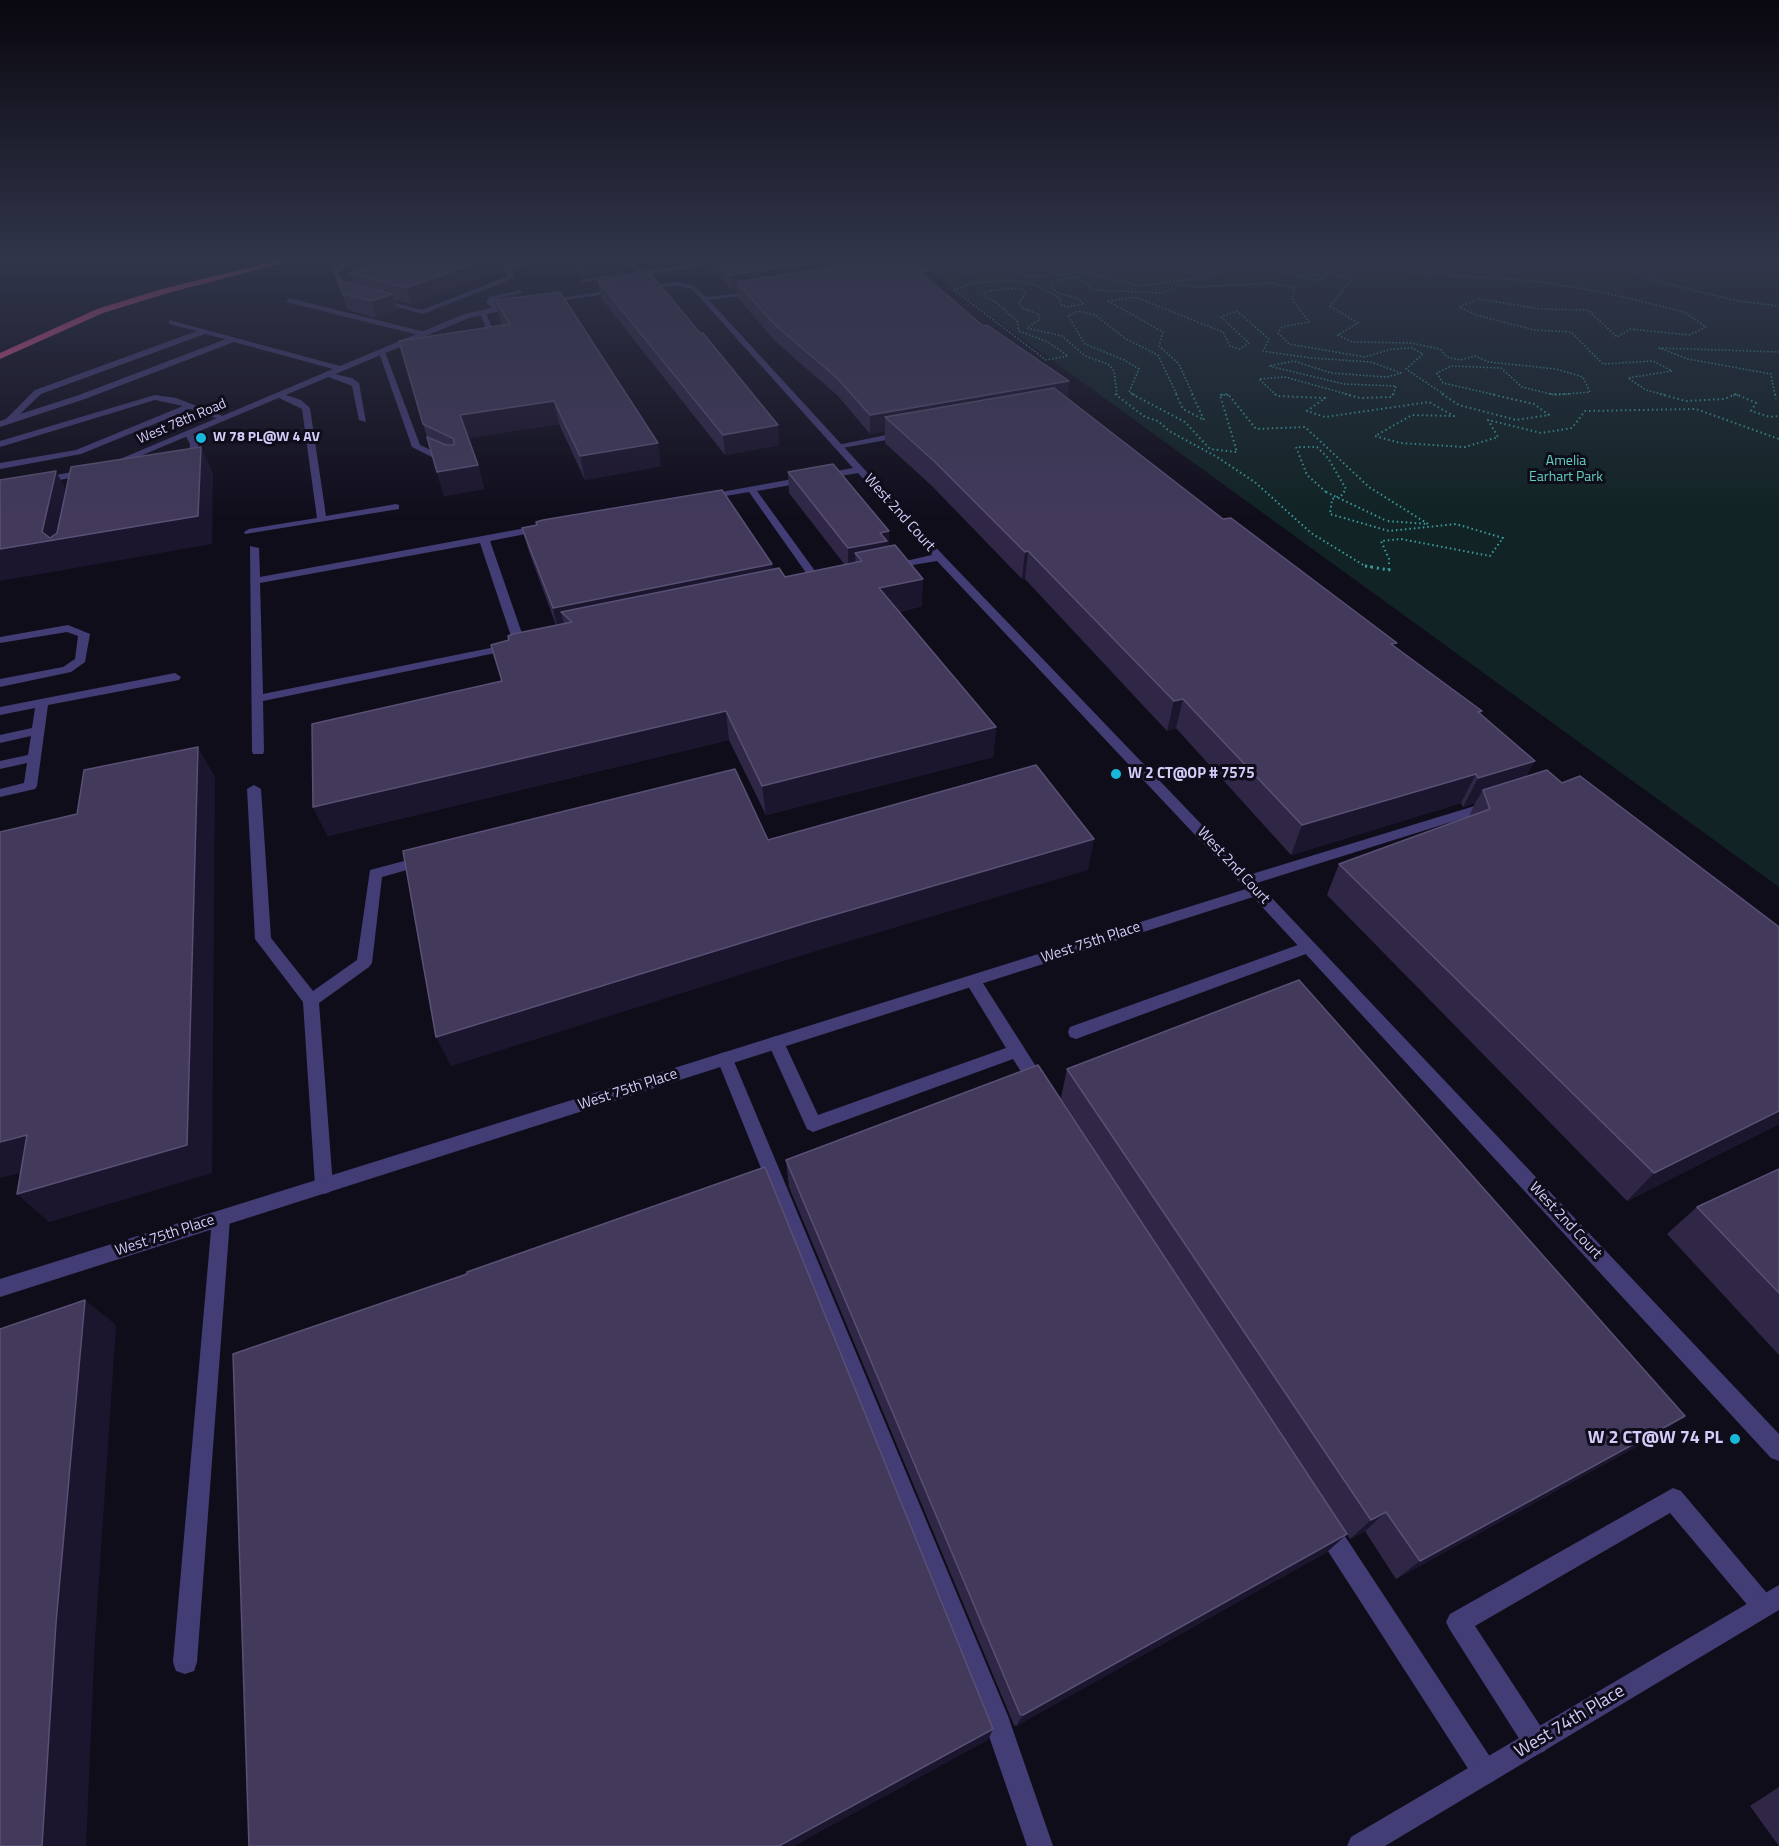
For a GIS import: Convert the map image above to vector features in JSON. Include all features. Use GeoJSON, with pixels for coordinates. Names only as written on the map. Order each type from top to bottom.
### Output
{"type":"FeatureCollection","features":[{"type":"Feature","properties":{"kind":"highway"},"geometry":{"type":"LineString","coordinates":[[0,356],[26,344]]}},
{"type":"Feature","properties":{"kind":"street"},"geometry":{"type":"LineString","coordinates":[[4,423],[38,392],[169,344]]}},
{"type":"Feature","properties":{"kind":"street"},"geometry":{"type":"LineString","coordinates":[[4,423],[82,397],[221,344]]}},
{"type":"Feature","properties":{"kind":"street"},"geometry":{"type":"LineString","coordinates":[[252,344],[341,369]]}},
{"type":"Feature","properties":{"kind":"street","name":"West 78th Road"},"geometry":{"type":"LineString","coordinates":[[0,488],[100,469],[189,434],[381,352],[408,344]]}},
{"type":"Feature","properties":{"kind":"street"},"geometry":{"type":"LineString","coordinates":[[484,346],[495,344]]}},
{"type":"Feature","properties":{"kind":"street","name":"West 2nd Court"},"geometry":{"type":"LineString","coordinates":[[746,344],[939,557],[1252,886],[1779,1450]]}},
{"type":"Feature","properties":{"kind":"street"},"geometry":{"type":"LineString","coordinates":[[381,352],[416,447],[456,465]]}},
{"type":"Feature","properties":{"kind":"street"},"geometry":{"type":"LineString","coordinates":[[329,374],[349,380],[356,385],[363,420]]}},
{"type":"Feature","properties":{"kind":"street"},"geometry":{"type":"LineString","coordinates":[[280,395],[306,408],[322,520]]}},
{"type":"Feature","properties":{"kind":"street"},"geometry":{"type":"LineString","coordinates":[[0,444],[140,400],[155,398],[173,400],[225,418]]}},
{"type":"Feature","properties":{"kind":"street"},"geometry":{"type":"LineString","coordinates":[[0,466],[78,452],[191,406]]}},
{"type":"Feature","properties":{"kind":"street"},"geometry":{"type":"LineString","coordinates":[[837,446],[916,432]]}},
{"type":"Feature","properties":{"kind":"street"},"geometry":{"type":"LineString","coordinates":[[189,434],[194,444],[193,470]]}},
{"type":"Feature","properties":{"kind":"street"},"geometry":{"type":"LineString","coordinates":[[693,500],[860,470]]}},
{"type":"Feature","properties":{"kind":"street"},"geometry":{"type":"LineString","coordinates":[[81,488],[83,474]]}},
{"type":"Feature","properties":{"kind":"street"},"geometry":{"type":"LineString","coordinates":[[751,489],[818,582]]}},
{"type":"Feature","properties":{"kind":"street"},"geometry":{"type":"LineString","coordinates":[[249,532],[396,507]]}},
{"type":"Feature","properties":{"kind":"street"},"geometry":{"type":"LineString","coordinates":[[255,581],[554,526]]}},
{"type":"Feature","properties":{"kind":"street"},"geometry":{"type":"LineString","coordinates":[[257,699],[525,644],[484,539]]}},
{"type":"Feature","properties":{"kind":"street"},"geometry":{"type":"LineString","coordinates":[[254,548],[258,751]]}},
{"type":"Feature","properties":{"kind":"street"},"geometry":{"type":"LineString","coordinates":[[884,568],[939,557]]}},
{"type":"Feature","properties":{"kind":"street"},"geometry":{"type":"LineString","coordinates":[[0,640],[68,628],[84,634],[81,660],[67,670],[0,683]]}},
{"type":"Feature","properties":{"kind":"street"},"geometry":{"type":"LineString","coordinates":[[0,711],[175,677]]}},
{"type":"Feature","properties":{"kind":"street"},"geometry":{"type":"LineString","coordinates":[[0,793],[30,786],[42,703]]}},
{"type":"Feature","properties":{"kind":"street"},"geometry":{"type":"LineString","coordinates":[[0,739],[38,731]]}},
{"type":"Feature","properties":{"kind":"street"},"geometry":{"type":"LineString","coordinates":[[0,765],[33,758]]}},
{"type":"Feature","properties":{"kind":"street"},"geometry":{"type":"LineString","coordinates":[[254,789],[263,939],[311,1000],[324,1186]]}},
{"type":"Feature","properties":{"kind":"street","name":"West 75th Place"},"geometry":{"type":"LineString","coordinates":[[0,1288],[973,981],[1503,801]]}},
{"type":"Feature","properties":{"kind":"street"},"geometry":{"type":"LineString","coordinates":[[311,1000],[364,963],[375,874],[432,858]]}},
{"type":"Feature","properties":{"kind":"street"},"geometry":{"type":"LineString","coordinates":[[1076,1032],[1309,947]]}},
{"type":"Feature","properties":{"kind":"street"},"geometry":{"type":"LineString","coordinates":[[973,981],[1049,1101]]}},
{"type":"Feature","properties":{"kind":"street"},"geometry":{"type":"LineString","coordinates":[[776,1043],[813,1124],[1017,1051]]}},
{"type":"Feature","properties":{"kind":"street"},"geometry":{"type":"LineString","coordinates":[[725,1059],[995,1716],[1040,1846]]}},
{"type":"Feature","properties":{"kind":"street"},"geometry":{"type":"LineString","coordinates":[[185,1662],[221,1219]]}},
{"type":"Feature","properties":{"kind":"street"},"geometry":{"type":"LineString","coordinates":[[1536,1742],[1458,1622],[1673,1499],[1771,1601]]}},
{"type":"Feature","properties":{"kind":"street"},"geometry":{"type":"LineString","coordinates":[[1315,1511],[1485,1772]]}},
{"type":"Feature","properties":{"kind":"street","name":"West 74th Place"},"geometry":{"type":"LineString","coordinates":[[1360,1846],[1771,1601]]}},
{"type":"Feature","properties":{"kind":"path"},"geometry":{"type":"LineString","coordinates":[[1025,344],[1046,360],[1068,356],[1051,344]]}},
{"type":"Feature","properties":{"kind":"path"},"geometry":{"type":"LineString","coordinates":[[1071,344],[1085,356],[1108,363],[1114,371],[1115,394],[1145,417],[1158,421],[1169,431],[1217,457],[1256,483],[1311,533],[1365,566],[1389,570],[1389,559],[1381,541],[1401,539],[1490,556],[1503,538],[1456,524],[1389,531],[1330,514],[1332,499],[1337,497],[1342,495],[1346,489],[1328,458],[1317,447],[1296,447],[1307,475],[1326,492],[1337,497],[1387,521],[1428,524],[1369,487],[1305,427],[1256,429],[1227,394],[1220,395],[1237,452],[1210,448],[1185,422],[1130,392],[1139,369],[1085,344]]}},
{"type":"Feature","properties":{"kind":"path"},"geometry":{"type":"LineString","coordinates":[[1136,344],[1158,355],[1183,409],[1204,420],[1179,363],[1160,344]]}},
{"type":"Feature","properties":{"kind":"path"},"geometry":{"type":"LineString","coordinates":[[1229,344],[1240,349],[1247,344]]}},
{"type":"Feature","properties":{"kind":"path"},"geometry":{"type":"LineString","coordinates":[[1266,344],[1263,351],[1311,358],[1371,362],[1401,373],[1387,377],[1331,373],[1294,361],[1269,366],[1344,384],[1396,386],[1392,397],[1360,398],[1286,377],[1259,379],[1278,396],[1325,398],[1306,411],[1325,417],[1429,402],[1454,416],[1412,415],[1375,436],[1400,443],[1465,447],[1498,437],[1488,420],[1541,433],[1572,428],[1585,411],[1696,409],[1779,440]]}},
{"type":"Feature","properties":{"kind":"path"},"geometry":{"type":"LineString","coordinates":[[1290,344],[1365,357],[1392,349],[1412,348],[1423,354],[1406,369],[1459,405],[1516,420],[1549,415],[1534,404],[1443,383],[1437,373],[1451,366],[1501,368],[1522,387],[1555,395],[1590,392],[1583,377],[1556,369],[1489,362],[1475,356],[1461,360],[1447,357],[1440,349],[1416,344]]}},
{"type":"Feature","properties":{"kind":"path"},"geometry":{"type":"LineString","coordinates":[[1584,344],[1604,364],[1653,361],[1672,371],[1628,378],[1646,390],[1686,401],[1724,399],[1736,394],[1756,403],[1751,411],[1770,417],[1779,416]]}},
{"type":"Feature","properties":{"kind":"path"},"geometry":{"type":"LineString","coordinates":[[1776,399],[1771,374],[1688,359],[1659,348],[1779,352]]}},
{"type":"Feature","properties":{"kind":"green space","name":"Amelia Earhart Park"},"geometry":{"type":"Polygon","coordinates":[[[1030,344],[1779,344],[1779,887],[1030,344]]]}},
{"type":"Feature","properties":{"kind":"building"},"geometry":{"type":"Polygon","coordinates":[[[400,344],[594,344],[658,443],[580,456],[554,401],[460,415],[478,465],[437,472],[427,437],[446,445],[454,445],[454,439],[423,424],[400,344]]]}},
{"type":"Feature","properties":{"kind":"building"},"geometry":{"type":"Polygon","coordinates":[[[649,344],[712,344],[778,425],[723,435],[649,344]]]}},
{"type":"Feature","properties":{"kind":"building"},"geometry":{"type":"Polygon","coordinates":[[[798,344],[1015,344],[1069,381],[870,415],[837,378],[798,344]]]}},
{"type":"Feature","properties":{"kind":"building"},"geometry":{"type":"Polygon","coordinates":[[[1054,388],[1223,519],[1231,518],[1397,643],[1391,644],[1482,711],[1478,712],[1535,761],[1478,778],[1476,774],[1302,825],[1183,699],[1174,701],[1028,551],[1025,552],[934,461],[885,417],[1054,388]]]}},
{"type":"Feature","properties":{"kind":"building"},"geometry":{"type":"Polygon","coordinates":[[[201,447],[198,516],[0,549],[0,480],[56,471],[42,532],[50,538],[57,533],[71,467],[201,447]]]}},
{"type":"Feature","properties":{"kind":"building"},"geometry":{"type":"Polygon","coordinates":[[[833,464],[889,531],[880,533],[887,541],[848,548],[788,472],[833,464]]]}},
{"type":"Feature","properties":{"kind":"building"},"geometry":{"type":"Polygon","coordinates":[[[722,490],[772,564],[553,608],[522,528],[537,525],[536,522],[543,520],[722,490]]]}},
{"type":"Feature","properties":{"kind":"building"},"geometry":{"type":"Polygon","coordinates":[[[895,545],[923,579],[879,588],[996,727],[762,786],[726,711],[313,807],[312,724],[502,681],[491,645],[509,640],[508,636],[513,634],[572,622],[561,612],[779,568],[785,577],[862,561],[855,553],[895,545]]]}},
{"type":"Feature","properties":{"kind":"building"},"geometry":{"type":"Polygon","coordinates":[[[198,747],[187,1145],[17,1194],[27,1135],[0,1142],[0,832],[77,814],[84,770],[198,747]]]}},
{"type":"Feature","properties":{"kind":"building"},"geometry":{"type":"Polygon","coordinates":[[[1036,765],[1094,839],[806,923],[436,1037],[403,851],[735,769],[768,840],[1036,765]]]}},
{"type":"Feature","properties":{"kind":"building"},"geometry":{"type":"Polygon","coordinates":[[[1547,770],[1562,783],[1580,776],[1779,927],[1779,1111],[1654,1173],[1339,864],[1490,809],[1483,790],[1547,770]]]}},
{"type":"Feature","properties":{"kind":"building"},"geometry":{"type":"Polygon","coordinates":[[[1299,980],[1685,1416],[1420,1561],[1386,1512],[1371,1520],[1067,1069],[1299,980]]]}},
{"type":"Feature","properties":{"kind":"building"},"geometry":{"type":"Polygon","coordinates":[[[1038,1065],[1347,1534],[1023,1715],[1020,1714],[786,1160],[1038,1065]]]}},
{"type":"Feature","properties":{"kind":"building"},"geometry":{"type":"Polygon","coordinates":[[[765,1167],[993,1729],[779,1846],[249,1846],[233,1354],[467,1274],[467,1272],[765,1167]]]}},
{"type":"Feature","properties":{"kind":"building"},"geometry":{"type":"Polygon","coordinates":[[[1779,1169],[1779,1293],[1697,1207],[1779,1169]]]}},
{"type":"Feature","properties":{"kind":"building"},"geometry":{"type":"Polygon","coordinates":[[[85,1300],[56,1623],[42,1846],[0,1846],[0,1329],[85,1300]]]}},
{"type":"Feature","properties":{"kind":"place","name":"W 78 PL@W 4 AV"},"geometry":{"type":"Point","coordinates":[201,438]}},
{"type":"Feature","properties":{"kind":"place","name":"W 2 CT@OP # 7575"},"geometry":{"type":"Point","coordinates":[1116,774]}},
{"type":"Feature","properties":{"kind":"place","name":"W 2 CT@W 74 PL"},"geometry":{"type":"Point","coordinates":[1735,1439]}}]}
